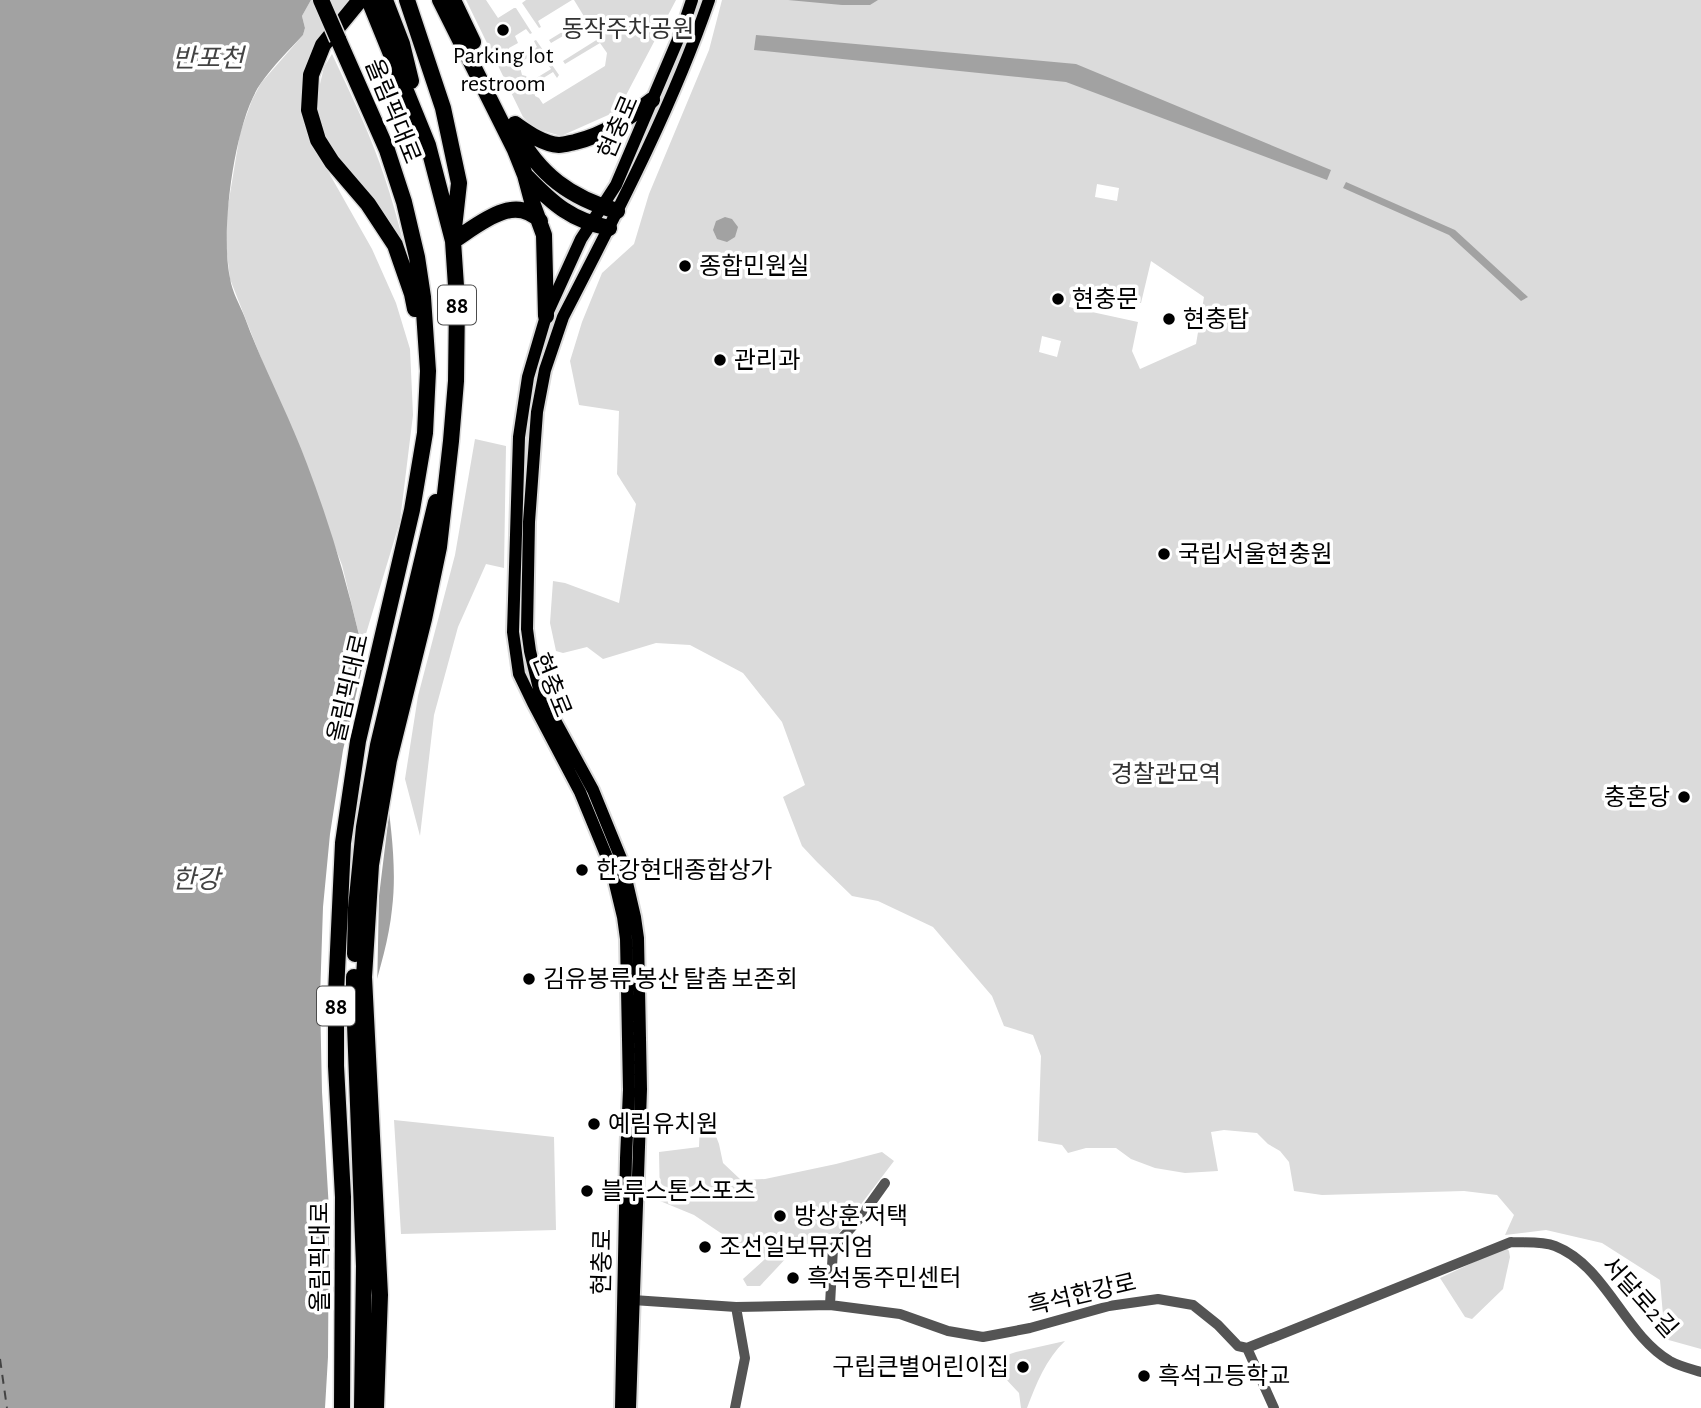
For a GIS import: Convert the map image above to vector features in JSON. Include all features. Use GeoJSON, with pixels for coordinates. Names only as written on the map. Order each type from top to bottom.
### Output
{"type":"FeatureCollection","features":[{"type":"Feature","properties":{"kind":"highway","name":"올림픽대로"},"geometry":{"type":"LineString","coordinates":[[321,0],[387,150],[404,202],[417,257],[428,371],[425,433],[412,510],[358,741],[343,843],[336,993],[336,1066],[344,1197],[342,1408]]}},
{"type":"Feature","properties":{"kind":"highway"},"geometry":{"type":"LineString","coordinates":[[407,0],[443,108],[459,183],[453,241]]}},
{"type":"Feature","properties":{"kind":"highway"},"geometry":{"type":"LineString","coordinates":[[438,0],[525,175],[544,235],[546,316]]}},
{"type":"Feature","properties":{"kind":"highway"},"geometry":{"type":"LineString","coordinates":[[453,0],[524,146],[541,169],[554,182],[581,198],[610,209]]}},
{"type":"Feature","properties":{"kind":"highway","name":"올림픽대로"},"geometry":{"type":"LineString","coordinates":[[362,1408],[364,1266],[354,997],[356,908],[364,827],[378,745],[439,547],[452,441],[457,301],[453,241],[428,145],[371,1]]}},
{"type":"Feature","properties":{"kind":"highway"},"geometry":{"type":"LineString","coordinates":[[371,1],[323,45],[311,75],[309,110],[318,140],[332,162],[368,204],[395,245],[412,294],[428,371]]}},
{"type":"Feature","properties":{"kind":"highway"},"geometry":{"type":"LineString","coordinates":[[511,121],[530,135],[560,145],[590,138],[614,128],[652,100]]}},
{"type":"Feature","properties":{"kind":"highway"},"geometry":{"type":"LineString","coordinates":[[525,175],[553,204],[575,218],[609,228]]}},
{"type":"Feature","properties":{"kind":"highway"},"geometry":{"type":"LineString","coordinates":[[453,241],[496,214],[514,210],[525,211],[540,221]]}},
{"type":"Feature","properties":{"kind":"highway","name":"올림픽대로"},"geometry":{"type":"LineString","coordinates":[[376,1408],[380,1295],[364,977],[371,865],[416,617]]}},
{"type":"Feature","properties":{"kind":"main road","name":"현충로"},"geometry":{"type":"LineString","coordinates":[[630,1408],[640,1089],[638,938],[622,861],[593,790],[540,693],[527,629],[529,522],[537,412],[545,370],[563,317],[609,228],[610,209],[617,184],[692,0]]}},
{"type":"Feature","properties":{"kind":"main road","name":"현충로"},"geometry":{"type":"LineString","coordinates":[[621,1408],[629,1090],[626,940],[611,867],[580,792],[519,674],[513,632],[519,437],[528,377],[546,316],[581,239],[590,224],[610,209],[674,90],[709,0]]}},
{"type":"Feature","properties":{"kind":"street"},"geometry":{"type":"LineString","coordinates":[[830,1305],[833,1248],[860,1218],[885,1183]]}},
{"type":"Feature","properties":{"kind":"street","name":"서달로2길"},"geometry":{"type":"LineString","coordinates":[[1243,1347],[1508,1242],[1553,1245],[1571,1255],[1591,1270],[1645,1340],[1671,1362],[1701,1372]]}},
{"type":"Feature","properties":{"kind":"street","name":"흑석한강로"},"geometry":{"type":"LineString","coordinates":[[633,1300],[736,1307],[830,1305],[900,1314],[948,1331],[983,1337],[1042,1325],[1109,1306],[1158,1299],[1193,1305],[1243,1347],[1275,1408]]}},
{"type":"Feature","properties":{"kind":"street"},"geometry":{"type":"LineString","coordinates":[[735,1408],[745,1358],[736,1307]]}},
{"type":"Feature","properties":{"kind":"green space"},"geometry":{"type":"Polygon","coordinates":[[[311,0],[352,0],[310,62],[301,89],[307,126],[316,150],[372,249],[396,303],[410,349],[413,415],[400,521],[362,647],[342,565],[230,279],[226,245],[227,212],[240,133],[261,83],[303,35],[305,28],[302,16],[311,0]]]}},
{"type":"Feature","properties":{"kind":"green space","name":"동작주차공원"},"geometry":{"type":"Polygon","coordinates":[[[466,0],[486,0],[498,18],[516,8],[532,33],[526,29],[515,36],[518,43],[509,48],[509,53],[517,60],[537,47],[534,41],[536,40],[545,53],[543,56],[539,51],[519,63],[522,75],[530,82],[551,69],[547,63],[550,62],[559,75],[557,78],[553,72],[532,85],[535,96],[543,104],[605,66],[607,53],[600,43],[565,64],[563,61],[598,39],[587,22],[551,43],[549,40],[585,18],[574,0],[676,0],[615,112],[561,136],[534,128],[523,117],[466,0]]]}},
{"type":"Feature","properties":{"kind":"green space","name":"동작주차공원"},"geometry":{"type":"Polygon","coordinates":[[[526,0],[572,0],[538,21],[541,27],[539,28],[522,3],[526,0]]]}},
{"type":"Feature","properties":{"kind":"green space","name":"국립서울현충원"},"geometry":{"type":"Polygon","coordinates":[[[722,0],[1701,0],[1701,1349],[1665,1339],[1660,1280],[1602,1243],[1546,1230],[1505,1235],[1514,1215],[1497,1195],[1464,1191],[1322,1195],[1294,1191],[1289,1162],[1280,1151],[1257,1133],[1224,1130],[1211,1132],[1218,1171],[1185,1173],[1155,1168],[1131,1159],[1116,1148],[1086,1148],[1068,1153],[1062,1145],[1038,1141],[1041,1056],[1033,1035],[1004,1026],[992,996],[933,927],[878,901],[852,896],[802,846],[783,797],[805,785],[782,722],[743,673],[690,645],[656,643],[603,659],[587,647],[563,653],[556,651],[550,623],[553,581],[619,603],[636,504],[617,474],[619,411],[579,405],[570,361],[602,273],[634,244],[649,194],[709,50],[722,0]],[[1097,184],[1095,197],[1117,201],[1119,188],[1097,184]],[[1151,261],[1141,303],[1073,289],[1069,307],[1138,322],[1132,351],[1140,369],[1196,344],[1204,297],[1151,261]],[[1042,336],[1039,352],[1057,357],[1061,341],[1042,336]]]}},
{"type":"Feature","properties":{"kind":"green space"},"geometry":{"type":"Polygon","coordinates":[[[332,54],[381,166],[409,267],[325,138],[316,101],[324,67],[332,54]]]}},
{"type":"Feature","properties":{"kind":"green space"},"geometry":{"type":"Polygon","coordinates":[[[475,439],[506,446],[504,568],[486,564],[458,627],[434,715],[420,836],[405,779],[418,696],[455,555],[475,439]]]}},
{"type":"Feature","properties":{"kind":"green space"},"geometry":{"type":"Polygon","coordinates":[[[394,1120],[554,1137],[556,1230],[401,1234],[394,1120]]]}},
{"type":"Feature","properties":{"kind":"green space"},"geometry":{"type":"Polygon","coordinates":[[[700,1124],[712,1126],[723,1163],[741,1180],[765,1179],[882,1152],[894,1161],[830,1245],[806,1244],[789,1255],[760,1286],[747,1286],[743,1279],[765,1259],[763,1255],[734,1242],[694,1215],[660,1201],[659,1152],[699,1147],[700,1124]]]}},
{"type":"Feature","properties":{"kind":"green space"},"geometry":{"type":"Polygon","coordinates":[[[1506,1247],[1510,1257],[1503,1289],[1472,1319],[1465,1317],[1440,1278],[1506,1247]]]}},
{"type":"Feature","properties":{"kind":"green space"},"geometry":{"type":"Polygon","coordinates":[[[1065,1341],[1047,1364],[1027,1408],[1021,1408],[1019,1393],[989,1361],[1065,1341]]]}},
{"type":"Feature","properties":{"kind":"water","name":"한강"},"geometry":{"type":"Polygon","coordinates":[[[0,0],[311,0],[302,16],[305,28],[303,35],[261,83],[243,123],[228,207],[227,258],[234,293],[300,446],[346,583],[373,705],[386,788],[393,848],[393,894],[391,920],[372,997],[378,1408],[0,1408],[0,0]]]}},
{"type":"Feature","properties":{"kind":"water"},"geometry":{"type":"Polygon","coordinates":[[[788,0],[878,0],[870,5],[842,5],[788,0]]]}},
{"type":"Feature","properties":{"kind":"water"},"geometry":{"type":"Polygon","coordinates":[[[756,35],[1076,64],[1331,170],[1327,180],[1066,82],[754,50],[756,35]]]}},
{"type":"Feature","properties":{"kind":"water"},"geometry":{"type":"Polygon","coordinates":[[[1346,182],[1455,230],[1528,297],[1521,301],[1449,235],[1343,188],[1346,182]]]}},
{"type":"Feature","properties":{"kind":"water"},"geometry":{"type":"Polygon","coordinates":[[[725,217],[732,219],[738,227],[735,237],[727,242],[717,239],[713,230],[716,221],[725,217]]]}},
{"type":"Feature","properties":{"kind":"pier"},"geometry":{"type":"Polygon","coordinates":[[[366,651],[382,729],[391,798],[379,896],[377,993],[369,1026],[382,1408],[325,1408],[329,1210],[320,998],[323,907],[330,834],[343,750],[366,651]]]}},
{"type":"Feature","properties":{"kind":"ferry route"},"geometry":{"type":"LineString","coordinates":[[0,1359],[7,1408]]}},
{"type":"Feature","properties":{"kind":"place","name":"Parking lot restroom"},"geometry":{"type":"Point","coordinates":[503,30]}},
{"type":"Feature","properties":{"kind":"place","name":"종합민원실"},"geometry":{"type":"Point","coordinates":[685,266]}},
{"type":"Feature","properties":{"kind":"place","name":"현충문"},"geometry":{"type":"Point","coordinates":[1058,299]}},
{"type":"Feature","properties":{"kind":"place","name":"현충탑"},"geometry":{"type":"Point","coordinates":[1169,319]}},
{"type":"Feature","properties":{"kind":"place","name":"관리과"},"geometry":{"type":"Point","coordinates":[720,360]}},
{"type":"Feature","properties":{"kind":"place","name":"국립서울현충원"},"geometry":{"type":"Point","coordinates":[1164,554]}},
{"type":"Feature","properties":{"kind":"place","name":"충혼당"},"geometry":{"type":"Point","coordinates":[1684,797]}},
{"type":"Feature","properties":{"kind":"place","name":"한강현대종합상가"},"geometry":{"type":"Point","coordinates":[582,870]}},
{"type":"Feature","properties":{"kind":"place","name":"김유봉류 봉산 탈춤 보존회"},"geometry":{"type":"Point","coordinates":[529,979]}},
{"type":"Feature","properties":{"kind":"place","name":"예림유치원"},"geometry":{"type":"Point","coordinates":[594,1124]}},
{"type":"Feature","properties":{"kind":"place","name":"블루스톤스포츠"},"geometry":{"type":"Point","coordinates":[587,1191]}},
{"type":"Feature","properties":{"kind":"place","name":"방상훈 저택"},"geometry":{"type":"Point","coordinates":[780,1216]}},
{"type":"Feature","properties":{"kind":"place","name":"조선일보뮤지엄"},"geometry":{"type":"Point","coordinates":[705,1247]}},
{"type":"Feature","properties":{"kind":"place","name":"흑석동주민센터"},"geometry":{"type":"Point","coordinates":[793,1278]}},
{"type":"Feature","properties":{"kind":"place","name":"구립큰별어린이집"},"geometry":{"type":"Point","coordinates":[1023,1367]}},
{"type":"Feature","properties":{"kind":"place","name":"흑석고등학교"},"geometry":{"type":"Point","coordinates":[1144,1376]}},
{"type":"Feature","properties":{"kind":"water label","name":"반포천"},"geometry":{"type":"Point","coordinates":[208,58]}},
{"type":"Feature","properties":{"kind":"park label","name":"경찰관묘역"},"geometry":{"type":"Point","coordinates":[1166,774]}}]}
